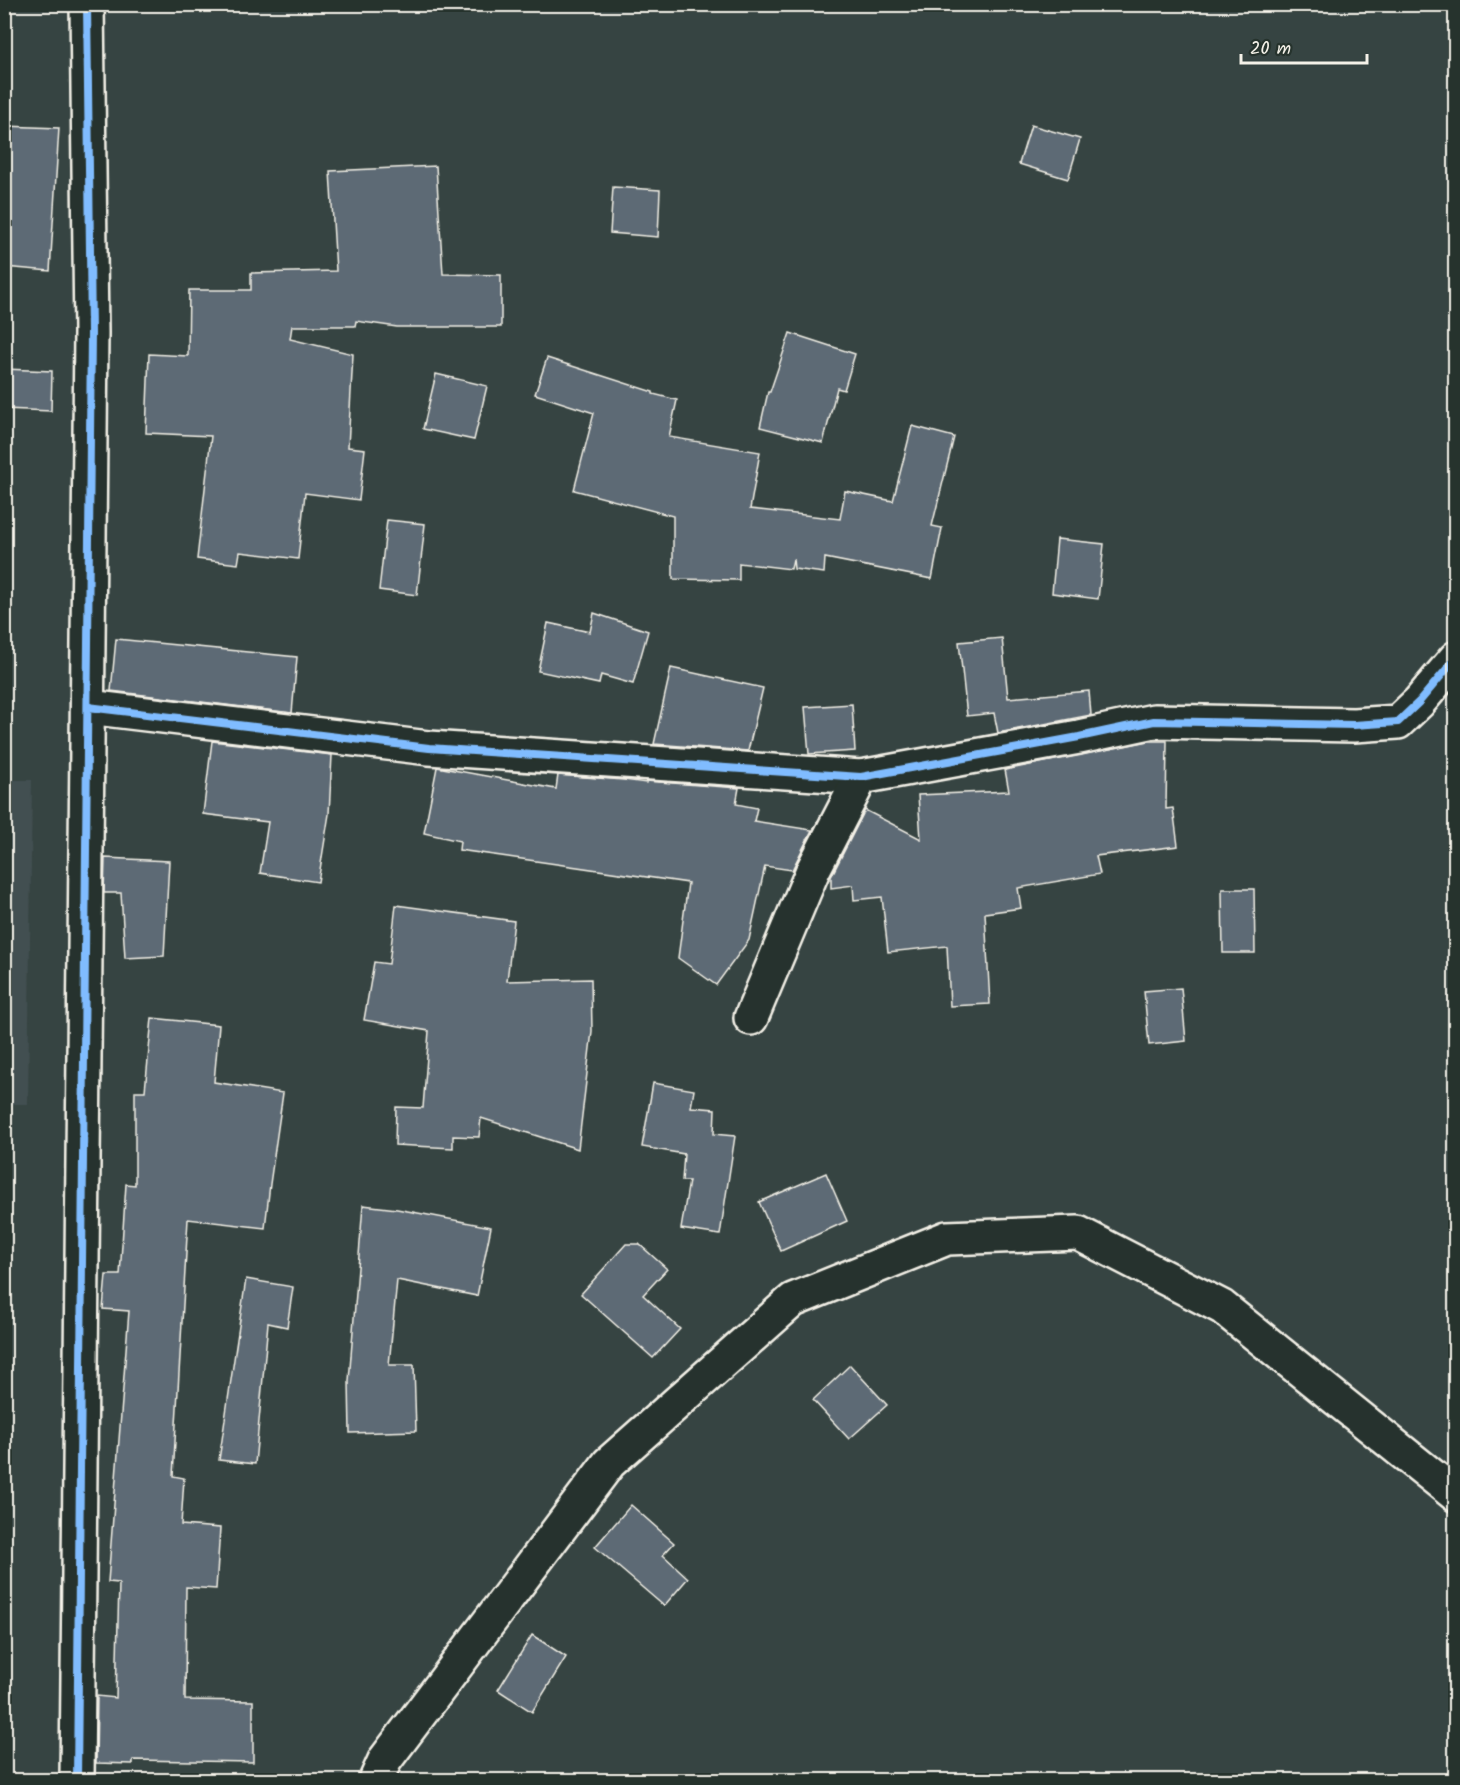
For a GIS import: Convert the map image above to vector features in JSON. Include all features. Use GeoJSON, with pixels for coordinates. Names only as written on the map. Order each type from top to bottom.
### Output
{"type":"FeatureCollection","features":[{"type":"Feature","properties":{"kind":"street"},"geometry":{"type":"LineString","coordinates":[[77,1780],[92,333],[87,4]]}},
{"type":"Feature","properties":{"kind":"street"},"geometry":{"type":"LineString","coordinates":[[88,707],[429,748],[861,777],[1154,721],[1354,725],[1398,722],[1419,702],[1455,658]]}},
{"type":"Feature","properties":{"kind":"street"},"geometry":{"type":"LineString","coordinates":[[752,1018],[813,870],[861,777]]}},
{"type":"Feature","properties":{"kind":"street"},"geometry":{"type":"LineString","coordinates":[[376,1780],[385,1760],[609,1463],[793,1300],[947,1238],[1078,1233],[1222,1307],[1455,1495]]}},
{"type":"Feature","properties":{"kind":"shaded area"},"geometry":{"type":"Polygon","coordinates":[[[5,780],[32,780],[28,1104],[5,1104],[5,780]]]}},
{"type":"Feature","properties":{"kind":"building"},"geometry":{"type":"Polygon","coordinates":[[[1031,125],[1080,139],[1068,179],[1019,164],[1031,125]]]}},
{"type":"Feature","properties":{"kind":"building"},"geometry":{"type":"Polygon","coordinates":[[[4,126],[59,128],[50,271],[4,267],[4,126]]]}},
{"type":"Feature","properties":{"kind":"building"},"geometry":{"type":"Polygon","coordinates":[[[436,166],[443,274],[501,275],[501,327],[397,327],[356,321],[355,326],[292,326],[290,339],[353,354],[348,447],[365,449],[359,500],[305,493],[298,559],[240,552],[238,564],[197,559],[211,436],[146,433],[149,354],[188,356],[189,290],[251,290],[251,273],[336,271],[330,171],[436,166]]]}},
{"type":"Feature","properties":{"kind":"building"},"geometry":{"type":"Polygon","coordinates":[[[613,187],[660,190],[658,237],[610,233],[613,187]]]}},
{"type":"Feature","properties":{"kind":"building"},"geometry":{"type":"Polygon","coordinates":[[[790,333],[855,354],[844,390],[837,388],[823,443],[760,427],[768,392],[770,392],[790,333]]]}},
{"type":"Feature","properties":{"kind":"building"},"geometry":{"type":"Polygon","coordinates":[[[547,358],[677,400],[669,437],[760,452],[750,509],[840,519],[845,491],[893,501],[912,426],[954,437],[932,526],[942,528],[932,579],[825,558],[824,573],[794,569],[793,559],[791,569],[739,563],[739,580],[673,579],[673,516],[574,490],[594,413],[535,394],[547,358]]]}},
{"type":"Feature","properties":{"kind":"building"},"geometry":{"type":"Polygon","coordinates":[[[4,369],[52,371],[51,411],[4,409],[4,369]]]}},
{"type":"Feature","properties":{"kind":"building"},"geometry":{"type":"Polygon","coordinates":[[[436,374],[487,386],[474,440],[423,429],[436,374]]]}},
{"type":"Feature","properties":{"kind":"building"},"geometry":{"type":"Polygon","coordinates":[[[387,520],[425,524],[417,595],[379,590],[387,520]]]}},
{"type":"Feature","properties":{"kind":"building"},"geometry":{"type":"Polygon","coordinates":[[[1057,539],[1104,544],[1098,599],[1052,593],[1057,539]]]}},
{"type":"Feature","properties":{"kind":"building"},"geometry":{"type":"Polygon","coordinates":[[[594,613],[648,631],[633,684],[601,675],[599,684],[538,671],[548,623],[590,632],[594,613]]]}},
{"type":"Feature","properties":{"kind":"building"},"geometry":{"type":"Polygon","coordinates":[[[1002,638],[1008,698],[1089,691],[1091,715],[998,733],[994,713],[967,716],[959,642],[1002,638]]]}},
{"type":"Feature","properties":{"kind":"building"},"geometry":{"type":"Polygon","coordinates":[[[116,639],[297,657],[292,713],[111,691],[116,639]]]}},
{"type":"Feature","properties":{"kind":"building"},"geometry":{"type":"Polygon","coordinates":[[[671,668],[763,688],[748,751],[654,744],[671,668]]]}},
{"type":"Feature","properties":{"kind":"building"},"geometry":{"type":"Polygon","coordinates":[[[852,704],[855,751],[809,754],[805,707],[852,704]]]}},
{"type":"Feature","properties":{"kind":"building"},"geometry":{"type":"Polygon","coordinates":[[[212,741],[332,755],[329,814],[318,882],[260,873],[268,822],[203,814],[212,741]]]}},
{"type":"Feature","properties":{"kind":"building"},"geometry":{"type":"Polygon","coordinates":[[[1149,741],[1167,741],[1166,809],[1173,808],[1178,846],[1096,856],[1100,874],[1018,888],[1021,908],[985,913],[990,1004],[950,1006],[947,946],[888,952],[882,897],[854,900],[853,885],[831,888],[831,877],[865,810],[921,839],[918,795],[1009,791],[1005,770],[1149,741]]]}},
{"type":"Feature","properties":{"kind":"building"},"geometry":{"type":"Polygon","coordinates":[[[437,767],[556,789],[558,775],[739,788],[736,804],[757,808],[754,821],[812,830],[792,870],[765,866],[749,940],[716,985],[678,958],[688,883],[459,850],[460,841],[424,833],[437,767]]]}},
{"type":"Feature","properties":{"kind":"building"},"geometry":{"type":"Polygon","coordinates":[[[105,858],[169,861],[164,956],[125,958],[121,893],[104,893],[105,858]]]}},
{"type":"Feature","properties":{"kind":"building"},"geometry":{"type":"Polygon","coordinates":[[[1222,889],[1254,889],[1255,953],[1223,953],[1222,889]]]}},
{"type":"Feature","properties":{"kind":"building"},"geometry":{"type":"Polygon","coordinates":[[[396,905],[514,921],[507,981],[591,979],[592,1031],[578,1149],[481,1118],[479,1137],[453,1136],[453,1148],[395,1145],[396,1107],[423,1108],[429,1031],[364,1020],[374,962],[389,964],[396,905]]]}},
{"type":"Feature","properties":{"kind":"building"},"geometry":{"type":"Polygon","coordinates":[[[1181,988],[1186,1041],[1149,1045],[1144,991],[1181,988]]]}},
{"type":"Feature","properties":{"kind":"building"},"geometry":{"type":"Polygon","coordinates":[[[152,1018],[219,1025],[214,1082],[283,1093],[265,1228],[188,1219],[173,1476],[184,1478],[181,1525],[220,1528],[216,1589],[186,1587],[185,1700],[253,1701],[253,1762],[133,1760],[133,1764],[96,1763],[97,1696],[116,1698],[119,1583],[108,1582],[129,1311],[103,1309],[106,1275],[120,1275],[126,1184],[135,1185],[135,1091],[145,1091],[152,1018]]]}},
{"type":"Feature","properties":{"kind":"building"},"geometry":{"type":"Polygon","coordinates":[[[653,1083],[694,1090],[691,1107],[715,1109],[714,1134],[735,1136],[720,1235],[681,1229],[689,1181],[682,1181],[684,1154],[642,1147],[653,1083]]]}},
{"type":"Feature","properties":{"kind":"building"},"geometry":{"type":"Polygon","coordinates":[[[826,1173],[847,1221],[781,1251],[759,1202],[826,1173]]]}},
{"type":"Feature","properties":{"kind":"building"},"geometry":{"type":"Polygon","coordinates":[[[363,1205],[397,1209],[491,1227],[477,1296],[397,1280],[389,1365],[414,1365],[416,1431],[350,1433],[349,1381],[363,1205]]]}},
{"type":"Feature","properties":{"kind":"building"},"geometry":{"type":"Polygon","coordinates":[[[626,1244],[639,1244],[667,1269],[643,1295],[680,1329],[653,1358],[581,1294],[626,1244]]]}},
{"type":"Feature","properties":{"kind":"building"},"geometry":{"type":"Polygon","coordinates":[[[246,1279],[293,1287],[287,1327],[268,1323],[255,1464],[219,1460],[246,1279]]]}},
{"type":"Feature","properties":{"kind":"building"},"geometry":{"type":"Polygon","coordinates":[[[850,1365],[887,1405],[849,1439],[813,1400],[850,1365]]]}},
{"type":"Feature","properties":{"kind":"building"},"geometry":{"type":"Polygon","coordinates":[[[631,1505],[674,1543],[663,1555],[688,1578],[664,1606],[595,1547],[631,1505]]]}},
{"type":"Feature","properties":{"kind":"building"},"geometry":{"type":"Polygon","coordinates":[[[532,1635],[566,1657],[532,1712],[498,1690],[532,1635]]]}},
{"type":"Feature","properties":{"kind":"cycle path"},"geometry":{"type":"LineString","coordinates":[[77,1780],[91,333],[87,4]]}},
{"type":"Feature","properties":{"kind":"cycle path"},"geometry":{"type":"LineString","coordinates":[[88,707],[429,748],[861,777],[1154,721],[1354,725],[1398,722],[1419,702],[1456,658]]}}]}
